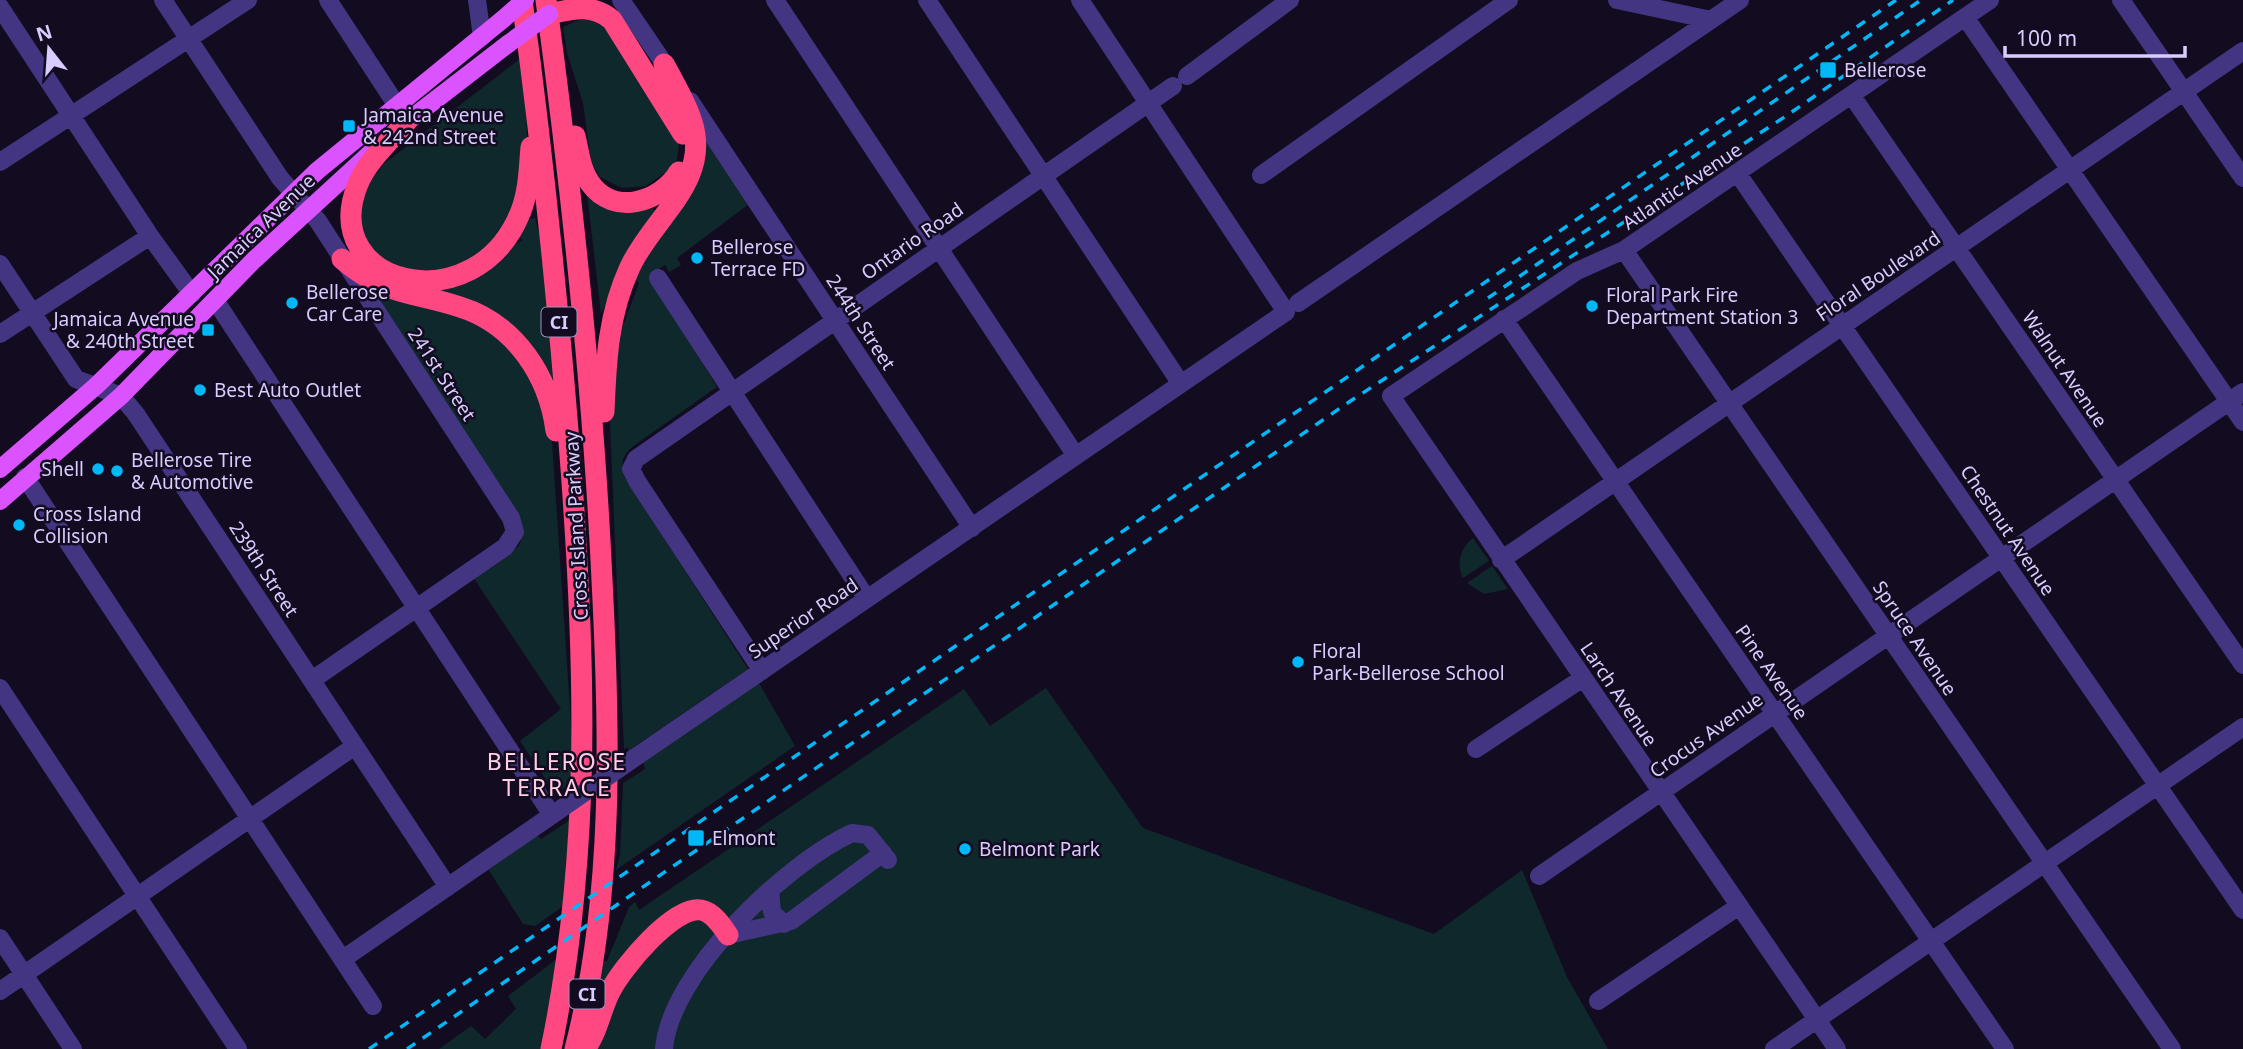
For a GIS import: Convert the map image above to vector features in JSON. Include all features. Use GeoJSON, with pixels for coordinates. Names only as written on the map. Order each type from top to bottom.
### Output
{"type":"FeatureCollection","features":[{"type":"Feature","properties":{"kind":"highway","name":"Cross Island Parkway"},"geometry":{"type":"LineString","coordinates":[[524,0],[554,274],[576,545],[584,705],[581,828],[568,955],[551,1049]]}},
{"type":"Feature","properties":{"kind":"highway"},"geometry":{"type":"LineString","coordinates":[[555,67],[579,158],[595,189],[607,197],[632,202],[648,200],[668,187],[678,174],[684,157],[684,139],[680,125],[612,20],[591,9],[560,5]]}},
{"type":"Feature","properties":{"kind":"highway","name":"Cross Island Parkway"},"geometry":{"type":"LineString","coordinates":[[560,5],[555,67],[588,351],[607,684],[606,817],[594,948],[575,1049]]}},
{"type":"Feature","properties":{"kind":"highway"},"geometry":{"type":"LineString","coordinates":[[598,506],[608,344],[617,298],[638,251],[684,189],[696,163],[692,122],[664,64]]}},
{"type":"Feature","properties":{"kind":"highway"},"geometry":{"type":"LineString","coordinates":[[402,113],[362,175],[352,204],[353,222],[363,249],[384,271],[414,282],[435,282],[466,272],[487,258],[517,221],[527,189],[536,100]]}},
{"type":"Feature","properties":{"kind":"highway"},"geometry":{"type":"LineString","coordinates":[[342,260],[366,278],[390,290],[472,311],[497,325],[525,354],[541,378],[551,404],[559,465],[576,545]]}},
{"type":"Feature","properties":{"kind":"highway"},"geometry":{"type":"LineString","coordinates":[[585,1049],[619,975],[642,948],[671,923],[688,912],[700,909],[712,915],[729,935]]}},
{"type":"Feature","properties":{"kind":"main road","name":"Jamaica Avenue"},"geometry":{"type":"LineString","coordinates":[[0,501],[121,396],[402,113],[524,0]]}},
{"type":"Feature","properties":{"kind":"main road","name":"Jamaica Avenue"},"geometry":{"type":"LineString","coordinates":[[0,469],[96,386],[293,194],[402,113],[508,44],[560,5]]}},
{"type":"Feature","properties":{"kind":"street","name":"241st Street"},"geometry":{"type":"LineString","coordinates":[[163,0],[293,194],[307,209],[342,260],[511,518],[515,532],[505,547],[416,607]]}},
{"type":"Feature","properties":{"kind":"street"},"geometry":{"type":"LineString","coordinates":[[0,163],[248,0]]}},
{"type":"Feature","properties":{"kind":"street"},"geometry":{"type":"LineString","coordinates":[[328,0],[402,113]]}},
{"type":"Feature","properties":{"kind":"street"},"geometry":{"type":"LineString","coordinates":[[477,0],[482,37]]}},
{"type":"Feature","properties":{"kind":"street","name":"244th Street"},"geometry":{"type":"LineString","coordinates":[[621,0],[972,528]]}},
{"type":"Feature","properties":{"kind":"street"},"geometry":{"type":"LineString","coordinates":[[775,0],[1076,456]]}},
{"type":"Feature","properties":{"kind":"street"},"geometry":{"type":"LineString","coordinates":[[928,0],[1181,384]]}},
{"type":"Feature","properties":{"kind":"street"},"geometry":{"type":"LineString","coordinates":[[1080,0],[1148,103],[1292,308]]}},
{"type":"Feature","properties":{"kind":"street","name":"Ontario Road"},"geometry":{"type":"LineString","coordinates":[[762,671],[637,481],[632,465],[640,454],[1044,176],[1290,0]]}},
{"type":"Feature","properties":{"kind":"street"},"geometry":{"type":"LineString","coordinates":[[1261,175],[1508,0]]}},
{"type":"Feature","properties":{"kind":"street"},"geometry":{"type":"LineString","coordinates":[[1617,0],[1711,20]]}},
{"type":"Feature","properties":{"kind":"street","name":"Superior Road"},"geometry":{"type":"LineString","coordinates":[[343,959],[1740,0]]}},
{"type":"Feature","properties":{"kind":"street","name":"Atlantic Avenue"},"geometry":{"type":"LineString","coordinates":[[1391,396],[1577,271],[1624,250],[1990,0]]}},
{"type":"Feature","properties":{"kind":"street"},"geometry":{"type":"LineString","coordinates":[[2121,0],[2243,178]]}},
{"type":"Feature","properties":{"kind":"street"},"geometry":{"type":"LineString","coordinates":[[0,7],[150,236],[192,294]]}},
{"type":"Feature","properties":{"kind":"street"},"geometry":{"type":"LineString","coordinates":[[1965,18],[2070,170],[2236,397],[2243,422]]}},
{"type":"Feature","properties":{"kind":"street","name":"Floral Boulevard"},"geometry":{"type":"LineString","coordinates":[[1501,560],[2243,51]]}},
{"type":"Feature","properties":{"kind":"street","name":"Walnut Avenue"},"geometry":{"type":"LineString","coordinates":[[1852,96],[2243,665]]}},
{"type":"Feature","properties":{"kind":"street","name":"Chestnut Avenue"},"geometry":{"type":"LineString","coordinates":[[1738,174],[2243,909]]}},
{"type":"Feature","properties":{"kind":"street"},"geometry":{"type":"LineString","coordinates":[[0,334],[150,236]]}},
{"type":"Feature","properties":{"kind":"street","name":"Spruce Avenue"},"geometry":{"type":"LineString","coordinates":[[1624,250],[2172,1049]]}},
{"type":"Feature","properties":{"kind":"street"},"geometry":{"type":"LineString","coordinates":[[0,264],[76,379],[121,396]]}},
{"type":"Feature","properties":{"kind":"street"},"geometry":{"type":"LineString","coordinates":[[658,278],[867,599]]}},
{"type":"Feature","properties":{"kind":"street"},"geometry":{"type":"LineString","coordinates":[[215,300],[552,815]]}},
{"type":"Feature","properties":{"kind":"street","name":"Pine Avenue"},"geometry":{"type":"LineString","coordinates":[[1504,319],[2005,1049]]}},
{"type":"Feature","properties":{"kind":"street","name":"239th Street"},"geometry":{"type":"LineString","coordinates":[[121,396],[448,887]]}},
{"type":"Feature","properties":{"kind":"street","name":"Larch Avenue"},"geometry":{"type":"LineString","coordinates":[[1391,396],[1837,1049]]}},
{"type":"Feature","properties":{"kind":"street","name":"Crocus Avenue"},"geometry":{"type":"LineString","coordinates":[[1539,876],[2236,397]]}},
{"type":"Feature","properties":{"kind":"street"},"geometry":{"type":"LineString","coordinates":[[25,477],[373,1006]]}},
{"type":"Feature","properties":{"kind":"street"},"geometry":{"type":"LineString","coordinates":[[312,680],[416,607]]}},
{"type":"Feature","properties":{"kind":"street"},"geometry":{"type":"LineString","coordinates":[[1476,749],[1583,678]]}},
{"type":"Feature","properties":{"kind":"street"},"geometry":{"type":"LineString","coordinates":[[0,688],[238,1049]]}},
{"type":"Feature","properties":{"kind":"street"},"geometry":{"type":"LineString","coordinates":[[1774,1049],[2243,727]]}},
{"type":"Feature","properties":{"kind":"street"},"geometry":{"type":"LineString","coordinates":[[0,991],[355,746]]}},
{"type":"Feature","properties":{"kind":"street"},"geometry":{"type":"LineString","coordinates":[[664,1049],[671,1019],[681,994],[729,935],[737,921],[770,890],[852,833],[868,835],[886,857],[799,917],[784,924],[729,935]]}},
{"type":"Feature","properties":{"kind":"street"},"geometry":{"type":"LineString","coordinates":[[770,890],[772,912],[784,924]]}},
{"type":"Feature","properties":{"kind":"street"},"geometry":{"type":"LineString","coordinates":[[1598,1001],[1739,906]]}},
{"type":"Feature","properties":{"kind":"street"},"geometry":{"type":"LineString","coordinates":[[0,938],[73,1049]]}},
{"type":"Feature","properties":{"kind":"green space"},"geometry":{"type":"Polygon","coordinates":[[[579,20],[592,20],[610,28],[675,128],[679,144],[676,165],[646,186],[622,188],[600,177],[591,161],[583,103],[567,53],[563,27],[579,20]]]}},
{"type":"Feature","properties":{"kind":"green space"},"geometry":{"type":"Polygon","coordinates":[[[521,58],[527,168],[521,201],[509,224],[492,245],[471,261],[448,271],[424,275],[401,271],[380,258],[362,230],[360,197],[364,198],[370,181],[385,163],[521,58]]]}},
{"type":"Feature","properties":{"kind":"green space"},"geometry":{"type":"Polygon","coordinates":[[[703,132],[749,204],[677,258],[681,265],[669,272],[665,265],[650,275],[717,387],[632,447],[624,457],[623,467],[624,476],[748,669],[628,751],[628,747],[624,749],[609,401],[618,340],[639,283],[634,278],[703,132]]]}},
{"type":"Feature","properties":{"kind":"green space"},"geometry":{"type":"Polygon","coordinates":[[[586,184],[638,211],[653,208],[656,212],[632,250],[601,314],[586,184]]]}},
{"type":"Feature","properties":{"kind":"green space"},"geometry":{"type":"Polygon","coordinates":[[[535,218],[542,244],[557,406],[534,352],[411,289],[523,240],[517,235],[522,221],[535,218]]]}},
{"type":"Feature","properties":{"kind":"green space"},"geometry":{"type":"Polygon","coordinates":[[[373,291],[438,309],[479,325],[515,351],[531,368],[539,383],[550,412],[575,782],[562,789],[549,784],[520,741],[561,709],[473,577],[519,546],[523,534],[373,291]]]}},
{"type":"Feature","properties":{"kind":"green space"},"geometry":{"type":"Polygon","coordinates":[[[1473,538],[1489,561],[1463,578],[1460,556],[1473,538]]]}},
{"type":"Feature","properties":{"kind":"green space"},"geometry":{"type":"Polygon","coordinates":[[[1492,566],[1508,589],[1484,594],[1467,583],[1492,566]]]}},
{"type":"Feature","properties":{"kind":"green space"},"geometry":{"type":"Polygon","coordinates":[[[759,683],[795,746],[616,870],[620,855],[623,783],[645,769],[643,762],[759,683]]]}},
{"type":"Feature","properties":{"kind":"green space","name":"Belmont Park"},"geometry":{"type":"Polygon","coordinates":[[[1046,688],[1143,828],[1434,934],[1522,870],[1567,977],[1608,1049],[594,1049],[602,961],[607,961],[629,907],[635,902],[639,910],[964,689],[990,726],[1046,688]]]}},
{"type":"Feature","properties":{"kind":"green space"},"geometry":{"type":"Polygon","coordinates":[[[573,818],[565,905],[535,926],[523,924],[488,869],[537,835],[541,839],[573,818]]]}},
{"type":"Feature","properties":{"kind":"green space"},"geometry":{"type":"Polygon","coordinates":[[[558,958],[541,1049],[439,1049],[471,1026],[485,1039],[516,1009],[508,996],[558,958]]]}},
{"type":"Feature","properties":{"kind":"railway"},"geometry":{"type":"LineString","coordinates":[[369,1049],[1896,0]]}},
{"type":"Feature","properties":{"kind":"railway"},"geometry":{"type":"LineString","coordinates":[[1488,298],[1921,0]]}},
{"type":"Feature","properties":{"kind":"railway"},"geometry":{"type":"LineString","coordinates":[[407,1049],[1349,402],[1786,116],[1953,0]]}},
{"type":"Feature","properties":{"kind":"place","name":"Bellerose"},"geometry":{"type":"Point","coordinates":[1828,70]}},
{"type":"Feature","properties":{"kind":"place","name":"Jamaica Avenue & 242nd Street"},"geometry":{"type":"Point","coordinates":[349,126]}},
{"type":"Feature","properties":{"kind":"place","name":"Bellerose Terrace FD"},"geometry":{"type":"Point","coordinates":[697,258]}},
{"type":"Feature","properties":{"kind":"place","name":"Bellerose Car Care"},"geometry":{"type":"Point","coordinates":[292,303]}},
{"type":"Feature","properties":{"kind":"place","name":"Floral Park Fire Department Station 3"},"geometry":{"type":"Point","coordinates":[1592,306]}},
{"type":"Feature","properties":{"kind":"place","name":"Jamaica Avenue & 240th Street"},"geometry":{"type":"Point","coordinates":[208,330]}},
{"type":"Feature","properties":{"kind":"place","name":"Best Auto Outlet"},"geometry":{"type":"Point","coordinates":[200,390]}},
{"type":"Feature","properties":{"kind":"place","name":"Shell"},"geometry":{"type":"Point","coordinates":[98,469]}},
{"type":"Feature","properties":{"kind":"place","name":"Bellerose Tire & Automotive"},"geometry":{"type":"Point","coordinates":[117,471]}},
{"type":"Feature","properties":{"kind":"place","name":"Cross Island Collision"},"geometry":{"type":"Point","coordinates":[19,525]}},
{"type":"Feature","properties":{"kind":"place","name":"Floral Park-Bellerose School"},"geometry":{"type":"Point","coordinates":[1298,662]}},
{"type":"Feature","properties":{"kind":"place","name":"Elmont"},"geometry":{"type":"Point","coordinates":[696,838]}},
{"type":"Feature","properties":{"kind":"place","name":"Belmont Park"},"geometry":{"type":"Point","coordinates":[965,849]}},
{"type":"Feature","properties":{"kind":"district","name":"BELLEROSE TERRACE"},"geometry":{"type":"Point","coordinates":[557,774]}}]}
